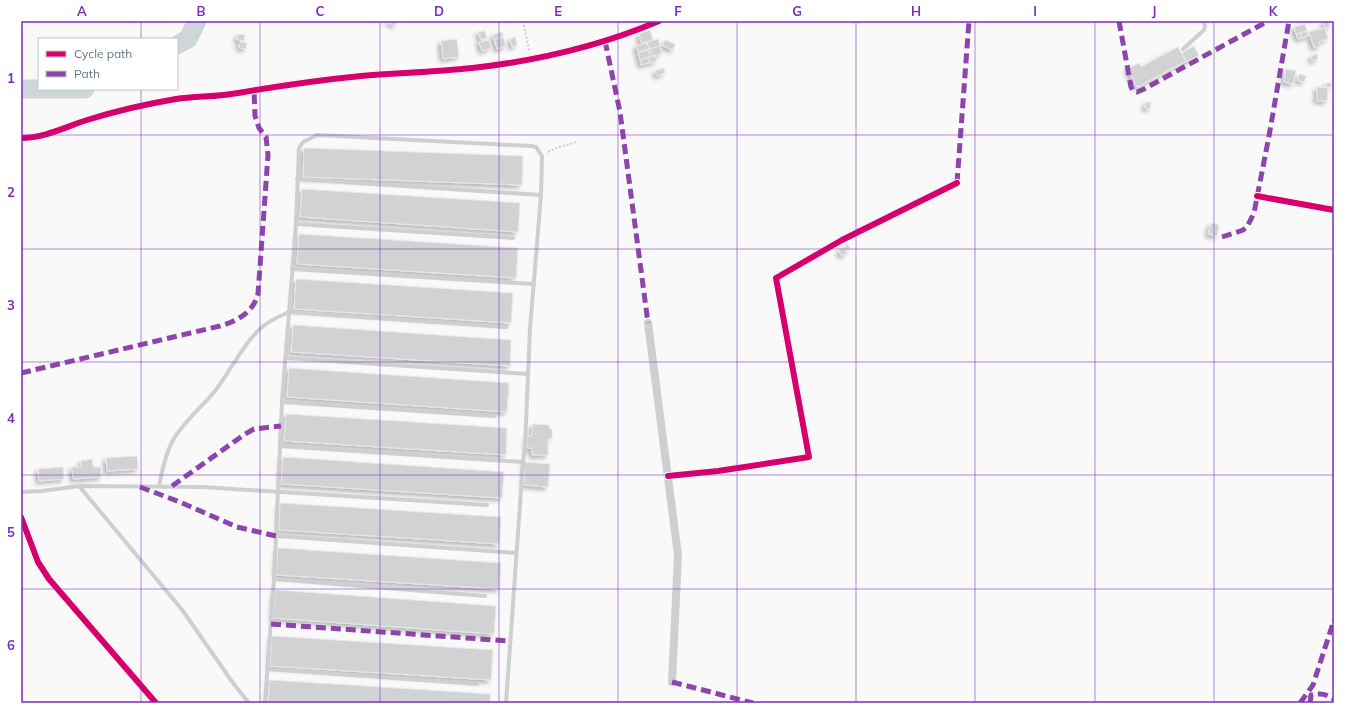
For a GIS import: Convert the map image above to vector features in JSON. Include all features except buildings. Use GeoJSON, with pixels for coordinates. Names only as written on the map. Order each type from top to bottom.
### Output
{"type":"FeatureCollection","features":[{"type":"Feature","properties":{"kind":"street"},"geometry":{"type":"LineString","coordinates":[[21,138],[47,135],[88,120],[134,107],[196,96],[237,93],[357,76],[471,68],[531,59],[605,41],[659,21]]}},
{"type":"Feature","properties":{"kind":"street"},"geometry":{"type":"LineString","coordinates":[[668,476],[718,471],[809,457],[776,278],[842,240],[957,183]]}},
{"type":"Feature","properties":{"kind":"street"},"geometry":{"type":"LineString","coordinates":[[1257,196],[1334,210]]}},
{"type":"Feature","properties":{"kind":"street"},"geometry":{"type":"LineString","coordinates":[[648,323],[678,555],[672,682]]}},
{"type":"Feature","properties":{"kind":"street"},"geometry":{"type":"LineString","coordinates":[[21,517],[38,562],[50,579],[156,703]]}},
{"type":"Feature","properties":{"kind":"lane"},"geometry":{"type":"LineString","coordinates":[[1183,49],[1202,34],[1205,26],[1204,21]]}},
{"type":"Feature","properties":{"kind":"lane"},"geometry":{"type":"LineString","coordinates":[[265,703],[274,579],[282,402],[296,224],[299,148],[303,142],[317,135],[532,146],[536,147],[542,156],[541,195],[528,374],[525,446],[522,462],[506,703]]}},
{"type":"Feature","properties":{"kind":"lane"},"geometry":{"type":"LineString","coordinates":[[297,179],[541,195]]}},
{"type":"Feature","properties":{"kind":"lane"},"geometry":{"type":"LineString","coordinates":[[296,224],[513,238]]}},
{"type":"Feature","properties":{"kind":"lane"},"geometry":{"type":"LineString","coordinates":[[292,269],[534,284]]}},
{"type":"Feature","properties":{"kind":"lane"},"geometry":{"type":"LineString","coordinates":[[159,486],[164,463],[168,453],[173,441],[183,427],[214,391],[253,336],[268,322],[289,312],[506,327]]}},
{"type":"Feature","properties":{"kind":"lane"},"geometry":{"type":"LineString","coordinates":[[285,358],[528,374]]}},
{"type":"Feature","properties":{"kind":"lane"},"geometry":{"type":"LineString","coordinates":[[282,402],[494,416]]}},
{"type":"Feature","properties":{"kind":"lane"},"geometry":{"type":"LineString","coordinates":[[280,446],[522,462]]}},
{"type":"Feature","properties":{"kind":"lane"},"geometry":{"type":"LineString","coordinates":[[79,486],[183,611],[233,683],[249,703]]}},
{"type":"Feature","properties":{"kind":"lane"},"geometry":{"type":"LineString","coordinates":[[21,492],[79,486],[159,486],[278,491],[487,505]]}},
{"type":"Feature","properties":{"kind":"lane"},"geometry":{"type":"LineString","coordinates":[[276,536],[516,553]]}},
{"type":"Feature","properties":{"kind":"lane"},"geometry":{"type":"LineString","coordinates":[[274,579],[485,596]]}},
{"type":"Feature","properties":{"kind":"lane"},"geometry":{"type":"LineString","coordinates":[[268,669],[477,684]]}},
{"type":"Feature","properties":{"kind":"path"},"geometry":{"type":"LineString","coordinates":[[523,21],[531,59]]}},
{"type":"Feature","properties":{"kind":"path"},"geometry":{"type":"LineString","coordinates":[[542,156],[559,147],[576,142]]}},
{"type":"Feature","properties":{"kind":"waterway"},"geometry":{"type":"LineString","coordinates":[[178,44],[188,39],[197,21]]}},
{"type":"Feature","properties":{"kind":"waterway"},"geometry":{"type":"LineString","coordinates":[[21,89],[38,89]]}},
{"type":"Feature","properties":{"kind":"marked path"},"geometry":{"type":"LineString","coordinates":[[957,183],[969,21]]}},
{"type":"Feature","properties":{"kind":"marked path"},"geometry":{"type":"LineString","coordinates":[[1119,21],[1131,87],[1133,91],[1137,92],[1268,21]]}},
{"type":"Feature","properties":{"kind":"marked path"},"geometry":{"type":"LineString","coordinates":[[1222,237],[1243,230],[1247,227],[1254,213],[1289,21]]}},
{"type":"Feature","properties":{"kind":"marked path"},"geometry":{"type":"LineString","coordinates":[[605,41],[620,112],[648,323]]}},
{"type":"Feature","properties":{"kind":"marked path"},"geometry":{"type":"LineString","coordinates":[[21,373],[220,326],[238,319],[248,311],[256,301],[258,294],[268,155],[266,137],[259,128],[255,116],[254,90]]}},
{"type":"Feature","properties":{"kind":"marked path"},"geometry":{"type":"LineString","coordinates":[[172,486],[254,429],[281,426]]}},
{"type":"Feature","properties":{"kind":"marked path"},"geometry":{"type":"LineString","coordinates":[[140,487],[180,502],[237,527],[276,536]]}},
{"type":"Feature","properties":{"kind":"marked path"},"geometry":{"type":"LineString","coordinates":[[1300,703],[1313,685],[1334,620]]}},
{"type":"Feature","properties":{"kind":"marked path"},"geometry":{"type":"LineString","coordinates":[[271,624],[509,641]]}},
{"type":"Feature","properties":{"kind":"marked path"},"geometry":{"type":"LineString","coordinates":[[672,682],[753,703]]}},
{"type":"Feature","properties":{"kind":"marked path"},"geometry":{"type":"LineString","coordinates":[[1310,703],[1311,695],[1315,694],[1323,694],[1334,699]]}},
{"type":"Feature","properties":{"kind":"cycle path"},"geometry":{"type":"LineString","coordinates":[[21,138],[30,138],[55,132],[87,120],[142,105],[176,99],[230,94],[300,83],[346,78],[496,65],[544,57],[614,38],[659,21]]}},
{"type":"Feature","properties":{"kind":"cycle path"},"geometry":{"type":"LineString","coordinates":[[668,476],[718,471],[809,457],[776,278],[842,240],[957,183]]}},
{"type":"Feature","properties":{"kind":"cycle path"},"geometry":{"type":"LineString","coordinates":[[1257,196],[1334,210]]}},
{"type":"Feature","properties":{"kind":"cycle path"},"geometry":{"type":"LineString","coordinates":[[21,517],[38,562],[49,579],[156,703]]}}]}
